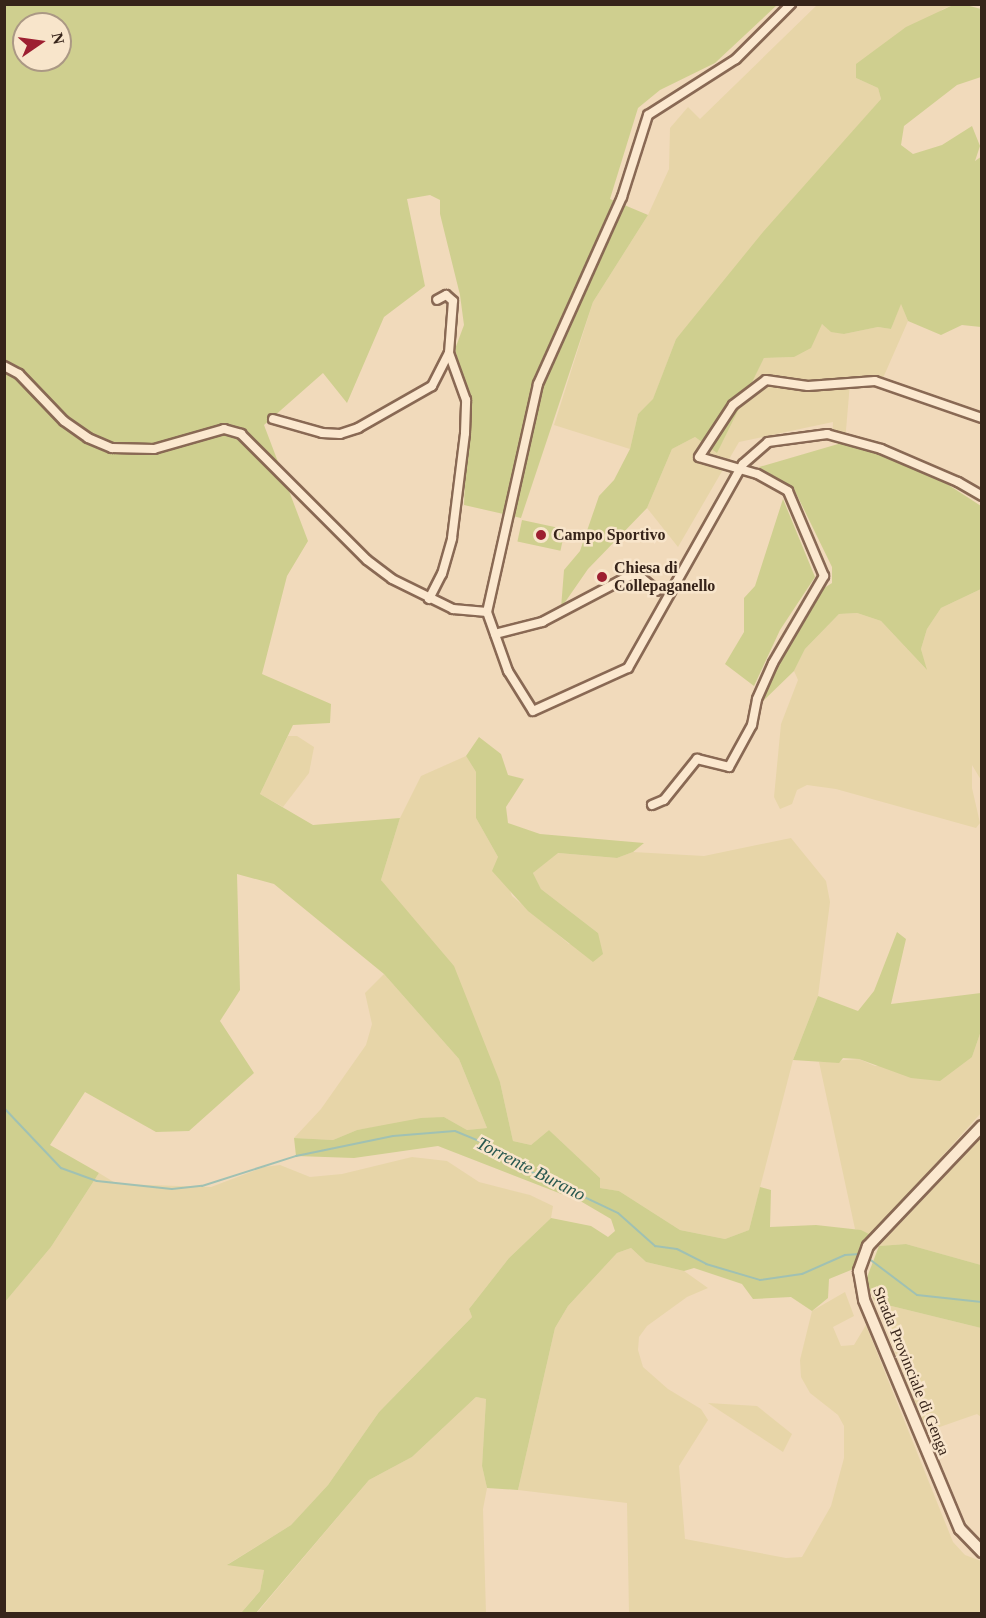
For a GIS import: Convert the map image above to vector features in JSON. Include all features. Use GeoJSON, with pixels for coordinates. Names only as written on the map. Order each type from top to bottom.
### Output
{"type":"FeatureCollection","features":[{"type":"Feature","properties":{"kind":"main road","name":"Strada Provinciale di Genga"},"geometry":{"type":"LineString","coordinates":[[981,1126],[868,1246],[859,1272],[864,1300],[960,1528],[981,1552]]}},
{"type":"Feature","properties":{"kind":"street"},"geometry":{"type":"LineString","coordinates":[[791,4],[736,59],[648,115],[622,197],[538,384],[487,612],[508,671],[533,711],[628,668],[740,470],[768,442],[828,434],[881,448],[958,482],[981,496]]}},
{"type":"Feature","properties":{"kind":"street"},"geometry":{"type":"LineString","coordinates":[[273,419],[322,433],[358,428],[432,386],[449,353],[453,301],[446,295],[436,300]]}},
{"type":"Feature","properties":{"kind":"street"},"geometry":{"type":"LineString","coordinates":[[429,599],[442,574],[452,538],[465,433],[466,400],[449,353]]}},
{"type":"Feature","properties":{"kind":"street"},"geometry":{"type":"LineString","coordinates":[[4,366],[19,374],[64,422],[88,438],[112,448],[154,449],[224,429],[241,434],[366,560],[429,599],[453,609],[487,612]]}},
{"type":"Feature","properties":{"kind":"street"},"geometry":{"type":"LineString","coordinates":[[652,805],[664,800],[697,759],[729,767],[752,725],[757,699],[773,663],[824,576],[788,490],[740,470],[699,457],[733,405],[766,380],[808,386],[875,381],[981,418]]}},
{"type":"Feature","properties":{"kind":"street"},"geometry":{"type":"LineString","coordinates":[[495,634],[542,622],[631,575],[637,574],[657,591]]}},
{"type":"Feature","properties":{"kind":"shaded area"},"geometry":{"type":"Polygon","coordinates":[[[817,5],[953,5],[943,9],[856,78],[878,88],[881,99],[676,339],[653,400],[638,414],[630,449],[554,425],[593,302],[648,215],[669,169],[670,128],[688,107],[700,119],[817,5]]]}},
{"type":"Feature","properties":{"kind":"shaded area"},"geometry":{"type":"Polygon","coordinates":[[[901,303],[908,321],[883,378],[850,383],[845,442],[832,443],[833,422],[739,442],[678,547],[647,508],[672,449],[695,437],[716,452],[764,358],[794,357],[822,324],[844,334],[878,327],[891,329],[901,303]]]}},
{"type":"Feature","properties":{"kind":"shaded area"},"geometry":{"type":"Polygon","coordinates":[[[981,589],[981,780],[972,765],[972,788],[980,823],[976,828],[836,789],[807,785],[797,790],[792,804],[780,809],[774,797],[781,724],[798,680],[794,671],[805,649],[839,614],[857,613],[881,621],[926,669],[921,649],[927,629],[941,608],[981,589]]]}},
{"type":"Feature","properties":{"kind":"shaded area"},"geometry":{"type":"Polygon","coordinates":[[[288,736],[297,736],[314,747],[309,773],[283,807],[260,794],[288,736]]]}},
{"type":"Feature","properties":{"kind":"shaded area"},"geometry":{"type":"Polygon","coordinates":[[[466,756],[476,772],[476,818],[498,857],[512,896],[569,944],[598,933],[541,889],[533,873],[557,853],[617,858],[633,852],[704,856],[791,838],[826,881],[830,902],[818,996],[793,1060],[749,1230],[725,1239],[680,1230],[619,1191],[600,1188],[600,1178],[549,1130],[531,1145],[513,1141],[500,1082],[381,880],[400,818],[421,776],[466,756]]]}},
{"type":"Feature","properties":{"kind":"shaded area"},"geometry":{"type":"Polygon","coordinates":[[[384,974],[459,1059],[487,1128],[467,1130],[444,1117],[357,1130],[333,1140],[294,1138],[321,1109],[366,1045],[372,1024],[365,993],[384,974]]]}},
{"type":"Feature","properties":{"kind":"shaded area"},"geometry":{"type":"Polygon","coordinates":[[[981,1031],[981,1113],[871,1235],[855,1229],[819,1062],[859,1059],[875,1066],[972,1057],[981,1031]]]}},
{"type":"Feature","properties":{"kind":"shaded area"},"geometry":{"type":"Polygon","coordinates":[[[981,1138],[981,1265],[906,1244],[879,1246],[981,1138]]]}},
{"type":"Feature","properties":{"kind":"shaded area"},"geometry":{"type":"Polygon","coordinates":[[[412,1157],[447,1161],[479,1182],[530,1195],[553,1206],[551,1218],[509,1258],[469,1309],[472,1317],[379,1412],[328,1485],[291,1525],[228,1564],[264,1570],[260,1591],[241,1613],[5,1614],[5,1302],[51,1247],[99,1173],[117,1184],[211,1187],[264,1167],[280,1165],[310,1177],[342,1174],[412,1157]]]}},
{"type":"Feature","properties":{"kind":"shaded area"},"geometry":{"type":"Polygon","coordinates":[[[631,1248],[646,1262],[684,1271],[708,1288],[687,1297],[647,1326],[639,1337],[638,1350],[643,1367],[668,1389],[701,1409],[708,1420],[679,1466],[685,1539],[786,1558],[802,1557],[831,1506],[844,1458],[844,1426],[838,1415],[810,1393],[801,1377],[800,1360],[812,1311],[845,1292],[854,1316],[833,1327],[841,1346],[854,1345],[866,1325],[953,1542],[965,1555],[981,1561],[981,1613],[629,1613],[627,1503],[518,1490],[555,1328],[568,1306],[617,1253],[631,1248]]]}},
{"type":"Feature","properties":{"kind":"shaded area"},"geometry":{"type":"Polygon","coordinates":[[[875,1302],[981,1328],[981,1417],[977,1414],[934,1429],[925,1427],[875,1302]]]}},
{"type":"Feature","properties":{"kind":"shaded area"},"geometry":{"type":"Polygon","coordinates":[[[476,1397],[486,1399],[482,1466],[487,1488],[483,1509],[486,1613],[256,1614],[369,1480],[412,1457],[476,1397]]]}},
{"type":"Feature","properties":{"kind":"shaded area"},"geometry":{"type":"Polygon","coordinates":[[[708,1403],[757,1406],[792,1434],[783,1452],[708,1403]]]}},
{"type":"Feature","properties":{"kind":"green space"},"geometry":{"type":"Polygon","coordinates":[[[962,4],[981,9],[981,77],[957,85],[904,126],[901,145],[913,154],[942,145],[972,126],[980,146],[975,161],[982,156],[981,327],[962,325],[941,335],[908,321],[901,304],[891,329],[878,327],[844,334],[831,332],[822,324],[811,348],[794,357],[764,358],[717,453],[695,437],[672,449],[647,508],[588,569],[561,608],[564,570],[580,551],[599,496],[614,480],[630,449],[638,414],[653,399],[676,339],[763,232],[881,99],[878,88],[856,78],[856,64],[906,27],[953,5],[962,4]]]}},
{"type":"Feature","properties":{"kind":"green space"},"geometry":{"type":"Polygon","coordinates":[[[5,5],[777,5],[715,63],[660,90],[638,108],[610,199],[648,215],[593,302],[521,518],[464,505],[468,399],[455,349],[464,325],[460,295],[440,214],[440,200],[430,195],[407,199],[425,286],[384,317],[347,403],[323,373],[264,425],[308,541],[287,576],[262,674],[331,704],[330,723],[293,725],[260,794],[313,825],[400,818],[381,880],[454,966],[500,1082],[513,1141],[531,1145],[549,1130],[600,1178],[600,1188],[619,1191],[680,1230],[725,1239],[749,1230],[760,1187],[771,1190],[770,1227],[816,1225],[861,1230],[871,1235],[851,1270],[829,1279],[828,1298],[812,1311],[791,1297],[753,1299],[742,1284],[694,1268],[684,1271],[646,1262],[631,1248],[617,1253],[568,1306],[555,1328],[518,1490],[487,1488],[482,1466],[486,1399],[476,1397],[412,1457],[369,1480],[256,1613],[241,1613],[260,1591],[264,1570],[227,1565],[291,1525],[328,1485],[379,1412],[472,1317],[469,1309],[509,1258],[551,1218],[591,1226],[608,1237],[615,1231],[611,1219],[582,1202],[438,1146],[354,1158],[296,1156],[294,1138],[333,1140],[357,1130],[421,1118],[444,1117],[467,1130],[487,1128],[459,1059],[384,974],[274,884],[237,874],[240,990],[220,1021],[254,1073],[189,1131],[156,1132],[85,1092],[50,1145],[99,1173],[51,1247],[5,1302],[5,5]]]}},
{"type":"Feature","properties":{"kind":"green space"},"geometry":{"type":"Polygon","coordinates":[[[845,442],[910,460],[981,506],[981,589],[941,608],[927,629],[921,649],[927,670],[881,621],[857,613],[839,614],[805,649],[794,671],[760,704],[778,662],[821,590],[832,583],[832,567],[794,489],[759,467],[845,442]]]}},
{"type":"Feature","properties":{"kind":"green space"},"geometry":{"type":"Polygon","coordinates":[[[783,499],[815,577],[780,630],[754,686],[725,664],[744,632],[744,598],[755,586],[783,499]]]}},
{"type":"Feature","properties":{"kind":"green space","name":"Campo Sportivo"},"geometry":{"type":"Polygon","coordinates":[[[522,520],[565,529],[560,551],[517,542],[522,520]]]}},
{"type":"Feature","properties":{"kind":"green space"},"geometry":{"type":"Polygon","coordinates":[[[479,737],[501,754],[508,775],[524,779],[506,807],[508,823],[540,834],[644,843],[633,852],[617,858],[558,853],[533,873],[541,889],[598,933],[603,954],[593,962],[528,911],[492,871],[498,857],[476,818],[476,772],[466,756],[479,737]]]}},
{"type":"Feature","properties":{"kind":"green space"},"geometry":{"type":"Polygon","coordinates":[[[897,932],[906,939],[891,1004],[981,993],[981,1031],[972,1057],[940,1081],[911,1078],[859,1059],[843,1058],[839,1063],[793,1060],[818,996],[858,1011],[874,991],[897,932]]]}},
{"type":"Feature","properties":{"kind":"green space"},"geometry":{"type":"Polygon","coordinates":[[[906,1244],[981,1265],[981,1328],[875,1302],[866,1280],[879,1246],[906,1244]]]}},
{"type":"Feature","properties":{"kind":"waterway","name":"Torrente Burano"},"geometry":{"type":"LineString","coordinates":[[4,1108],[61,1168],[97,1181],[172,1189],[202,1186],[296,1156],[393,1136],[455,1131],[501,1150],[521,1167],[618,1213],[655,1246],[677,1249],[706,1264],[760,1280],[802,1274],[845,1255],[860,1254]]}},
{"type":"Feature","properties":{"kind":"waterway","name":"Torrente Burano"},"geometry":{"type":"LineString","coordinates":[[868,1258],[917,1295],[982,1302]]}},
{"type":"Feature","properties":{"kind":"place","name":"Campo Sportivo"},"geometry":{"type":"Point","coordinates":[541,535]}},
{"type":"Feature","properties":{"kind":"place","name":"Chiesa di Collepaganello"},"geometry":{"type":"Point","coordinates":[602,577]}}]}
